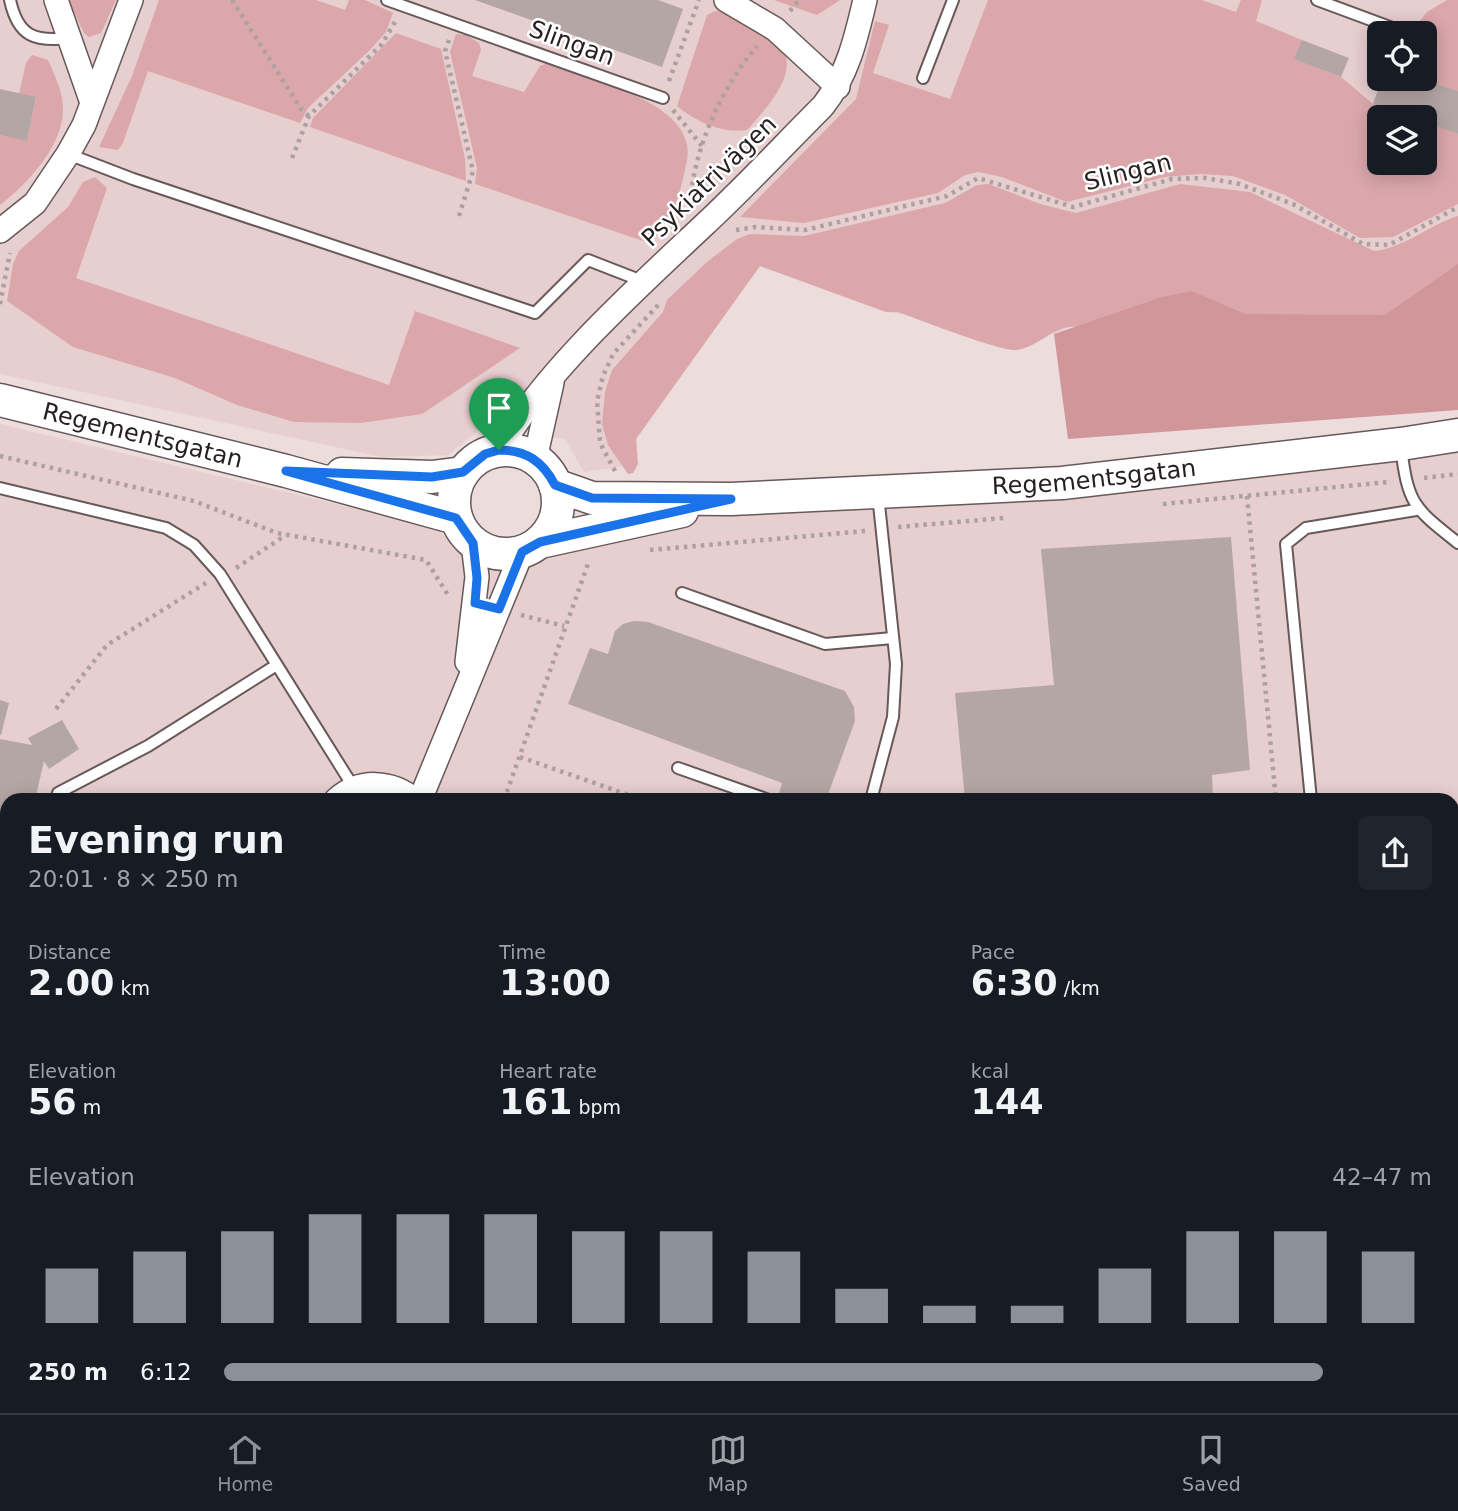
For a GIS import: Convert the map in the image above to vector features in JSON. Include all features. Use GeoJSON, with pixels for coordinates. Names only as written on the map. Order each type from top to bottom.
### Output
{"type":"FeatureCollection","features":[{"type":"Feature","properties":{"kind":"street"},"geometry":{"type":"LineString","coordinates":[[56,0],[91,100]]}},
{"type":"Feature","properties":{"kind":"street"},"geometry":{"type":"LineString","coordinates":[[7,239],[35,203],[84,125],[91,100],[118,40],[131,0]]}},
{"type":"Feature","properties":{"kind":"street"},"geometry":{"type":"LineString","coordinates":[[726,0],[775,29],[838,87]]}},
{"type":"Feature","properties":{"kind":"street","name":"Psykiatrivägen"},"geometry":{"type":"LineString","coordinates":[[499,450],[518,418],[642,281],[704,225],[823,106],[838,87],[856,38],[864,0]]}},
{"type":"Feature","properties":{"kind":"street","name":"Psykiatrivägen"},"geometry":{"type":"LineString","coordinates":[[535,459],[553,379]]}},
{"type":"Feature","properties":{"kind":"street","name":"Regementsgatan"},"geometry":{"type":"LineString","coordinates":[[0,400],[286,471],[464,531]]}},
{"type":"Feature","properties":{"kind":"street","name":"Regementsgatan"},"geometry":{"type":"LineString","coordinates":[[555,485],[592,498],[731,499],[1062,483],[1458,435]]}},
{"type":"Feature","properties":{"kind":"street"},"geometry":{"type":"LineString","coordinates":[[421,793],[499,609],[531,547],[556,516],[555,485],[547,471],[535,459],[512,450],[485,454],[463,472],[453,502],[477,578],[460,699]]}},
{"type":"Feature","properties":{"kind":"street","name":"Regementsgatan"},"geometry":{"type":"LineString","coordinates":[[286,471],[432,477],[463,472]]}},
{"type":"Feature","properties":{"kind":"street","name":"Regementsgatan"},"geometry":{"type":"LineString","coordinates":[[531,547],[731,499]]}},
{"type":"Feature","properties":{"kind":"street"},"geometry":{"type":"LineString","coordinates":[[464,531],[488,551],[505,555],[531,547]]}},
{"type":"Feature","properties":{"kind":"street"},"geometry":{"type":"LineString","coordinates":[[348,793],[371,784],[388,785],[404,793]]}},
{"type":"Feature","properties":{"kind":"lane"},"geometry":{"type":"LineString","coordinates":[[10,0],[13,13],[24,32],[47,41],[70,38]]}},
{"type":"Feature","properties":{"kind":"lane","name":"Slingan"},"geometry":{"type":"LineString","coordinates":[[387,0],[663,98]]}},
{"type":"Feature","properties":{"kind":"lane"},"geometry":{"type":"LineString","coordinates":[[923,78],[953,0]]}},
{"type":"Feature","properties":{"kind":"lane"},"geometry":{"type":"LineString","coordinates":[[1317,0],[1374,21]]}},
{"type":"Feature","properties":{"kind":"lane"},"geometry":{"type":"LineString","coordinates":[[68,154],[133,179],[535,313],[588,260],[642,281]]}},
{"type":"Feature","properties":{"kind":"lane"},"geometry":{"type":"LineString","coordinates":[[1401,444],[1405,476],[1416,510],[1458,543]]}},
{"type":"Feature","properties":{"kind":"lane"},"geometry":{"type":"LineString","coordinates":[[0,488],[166,528],[194,545],[220,574],[275,666],[344,793]]}},
{"type":"Feature","properties":{"kind":"lane"},"geometry":{"type":"LineString","coordinates":[[874,793],[893,717],[896,664],[877,492]]}},
{"type":"Feature","properties":{"kind":"lane"},"geometry":{"type":"LineString","coordinates":[[1310,793],[1286,544],[1306,528],[1416,510]]}},
{"type":"Feature","properties":{"kind":"lane"},"geometry":{"type":"LineString","coordinates":[[682,593],[825,644],[893,638]]}},
{"type":"Feature","properties":{"kind":"lane"},"geometry":{"type":"LineString","coordinates":[[58,793],[148,746],[275,666]]}},
{"type":"Feature","properties":{"kind":"lane"},"geometry":{"type":"LineString","coordinates":[[678,768],[749,793]]}},
{"type":"Feature","properties":{"kind":"path"},"geometry":{"type":"LineString","coordinates":[[232,0],[301,109],[309,116]]}},
{"type":"Feature","properties":{"kind":"path"},"geometry":{"type":"LineString","coordinates":[[699,0],[663,98],[702,146],[740,66],[799,0]]}},
{"type":"Feature","properties":{"kind":"path"},"geometry":{"type":"LineString","coordinates":[[292,158],[309,116],[387,39],[401,5]]}},
{"type":"Feature","properties":{"kind":"path"},"geometry":{"type":"LineString","coordinates":[[455,24],[445,51],[472,172],[459,216]]}},
{"type":"Feature","properties":{"kind":"path","name":"Slingan"},"geometry":{"type":"LineString","coordinates":[[730,233],[755,226],[805,230],[947,196],[978,178],[1073,207],[1172,179],[1205,178],[1229,182],[1293,204],[1363,244],[1389,245],[1458,207]]}},
{"type":"Feature","properties":{"kind":"path"},"geometry":{"type":"LineString","coordinates":[[0,304],[7,261],[7,239]]}},
{"type":"Feature","properties":{"kind":"path"},"geometry":{"type":"LineString","coordinates":[[0,457],[194,501],[276,533],[426,560],[449,596],[475,603]]}},
{"type":"Feature","properties":{"kind":"path"},"geometry":{"type":"LineString","coordinates":[[1247,496],[1275,793]]}},
{"type":"Feature","properties":{"kind":"path"},"geometry":{"type":"LineString","coordinates":[[507,793],[590,559]]}},
{"type":"Feature","properties":{"kind":"path"},"geometry":{"type":"LineString","coordinates":[[499,609],[564,626]]}},
{"type":"Feature","properties":{"kind":"path"},"geometry":{"type":"LineString","coordinates":[[56,709],[107,645],[149,621]]}},
{"type":"Feature","properties":{"kind":"path"},"geometry":{"type":"LineString","coordinates":[[520,757],[623,793]]}},
{"type":"Feature","properties":{"kind":"shaded area"},"geometry":{"type":"Polygon","coordinates":[[[0,0],[1458,0],[1458,264],[1121,313],[1072,326],[1054,334],[886,312],[760,266],[636,439],[638,464],[584,472],[565,439],[480,429],[448,455],[382,457],[0,374],[0,0]]]}},
{"type":"Feature","properties":{"kind":"shaded area"},"geometry":{"type":"Polygon","coordinates":[[[68,0],[116,0],[101,33],[89,37],[84,33],[68,0]]]}},
{"type":"Feature","properties":{"kind":"shaded area"},"geometry":{"type":"Polygon","coordinates":[[[159,0],[316,0],[345,10],[349,0],[365,0],[393,13],[386,32],[308,108],[300,123],[148,71],[123,143],[118,150],[99,147],[132,76],[159,0]]]}},
{"type":"Feature","properties":{"kind":"shaded area"},"geometry":{"type":"Polygon","coordinates":[[[774,0],[840,0],[817,15],[774,0]]]}},
{"type":"Feature","properties":{"kind":"shaded area"},"geometry":{"type":"Polygon","coordinates":[[[988,0],[1202,0],[1236,12],[1241,0],[1262,0],[1256,21],[1302,40],[1295,59],[1341,77],[1376,105],[1367,105],[1367,175],[1437,175],[1437,126],[1458,134],[1458,204],[1393,237],[1360,238],[1285,195],[1233,176],[1200,174],[1165,177],[1067,202],[1002,177],[978,172],[965,175],[938,193],[804,223],[740,217],[856,99],[875,21],[889,25],[873,73],[950,99],[988,0]]]}},
{"type":"Feature","properties":{"kind":"shaded area"},"geometry":{"type":"Polygon","coordinates":[[[1447,0],[1458,0],[1458,91],[1437,84],[1437,21],[1420,21],[1427,12],[1447,0]]]}},
{"type":"Feature","properties":{"kind":"shaded area"},"geometry":{"type":"Polygon","coordinates":[[[715,11],[725,12],[768,32],[778,40],[785,52],[785,76],[772,100],[747,130],[728,130],[709,125],[677,106],[707,15],[715,11]]]}},
{"type":"Feature","properties":{"kind":"shaded area"},"geometry":{"type":"Polygon","coordinates":[[[396,33],[441,49],[465,159],[466,181],[310,127],[313,118],[396,33]]]}},
{"type":"Feature","properties":{"kind":"shaded area"},"geometry":{"type":"Polygon","coordinates":[[[456,34],[466,35],[479,43],[481,50],[472,76],[524,92],[540,66],[545,64],[626,91],[664,112],[678,126],[686,141],[688,155],[675,205],[656,237],[649,243],[475,184],[477,168],[450,52],[456,34]]]}},
{"type":"Feature","properties":{"kind":"shaded area"},"geometry":{"type":"Polygon","coordinates":[[[32,55],[48,60],[56,79],[63,105],[61,125],[41,164],[21,187],[0,205],[0,135],[27,140],[36,98],[19,94],[26,63],[32,55]]]}},
{"type":"Feature","properties":{"kind":"shaded area"},"geometry":{"type":"Polygon","coordinates":[[[95,177],[107,188],[76,278],[389,385],[415,311],[520,348],[422,414],[361,423],[294,422],[237,405],[175,378],[73,347],[7,301],[13,264],[19,251],[68,207],[83,182],[95,177]]]}},
{"type":"Feature","properties":{"kind":"shaded area"},"geometry":{"type":"Polygon","coordinates":[[[989,184],[1040,204],[1076,213],[1180,184],[1250,192],[1374,251],[1396,246],[1458,216],[1458,300],[1385,315],[1065,328],[1035,344],[1016,350],[978,341],[898,312],[886,312],[760,266],[636,439],[638,464],[633,473],[628,474],[608,445],[602,424],[605,392],[612,370],[663,312],[667,300],[708,261],[737,239],[750,234],[804,236],[945,203],[977,185],[989,184]]]}},
{"type":"Feature","properties":{"kind":"shaded area"},"geometry":{"type":"Polygon","coordinates":[[[1458,264],[1458,410],[1068,439],[1054,334],[1162,297],[1192,291],[1245,314],[1385,315],[1458,264]]]}},
{"type":"Feature","properties":{"kind":"shaded area"},"geometry":{"type":"Polygon","coordinates":[[[0,424],[437,528],[459,552],[490,565],[529,568],[583,541],[737,507],[1458,444],[1458,793],[0,793],[0,424]]]}},
{"type":"Feature","properties":{"kind":"building"},"geometry":{"type":"Polygon","coordinates":[[[475,0],[658,0],[683,9],[662,67],[475,0]]]}},
{"type":"Feature","properties":{"kind":"building"},"geometry":{"type":"Polygon","coordinates":[[[1302,40],[1349,58],[1341,77],[1294,59],[1302,40]]]}},
{"type":"Feature","properties":{"kind":"building"},"geometry":{"type":"Polygon","coordinates":[[[1437,84],[1458,91],[1458,134],[1437,127],[1437,105],[1373,104],[1378,91],[1437,91],[1437,84]]]}},
{"type":"Feature","properties":{"kind":"building"},"geometry":{"type":"Polygon","coordinates":[[[0,89],[36,97],[27,141],[0,135],[0,89]]]}},
{"type":"Feature","properties":{"kind":"building"},"geometry":{"type":"Polygon","coordinates":[[[1231,537],[1250,770],[1212,775],[1213,793],[964,793],[955,693],[1054,685],[1041,549],[1231,537]]]}},
{"type":"Feature","properties":{"kind":"building"},"geometry":{"type":"Polygon","coordinates":[[[634,621],[648,622],[845,691],[854,707],[855,721],[829,793],[779,793],[782,783],[568,704],[590,648],[608,654],[615,631],[623,624],[634,621]]]}},
{"type":"Feature","properties":{"kind":"building"},"geometry":{"type":"Polygon","coordinates":[[[0,700],[9,703],[1,735],[0,735],[0,700]]]}},
{"type":"Feature","properties":{"kind":"building"},"geometry":{"type":"Polygon","coordinates":[[[62,720],[79,749],[49,769],[44,761],[37,793],[0,793],[0,739],[32,745],[28,738],[62,720]]]}},
{"type":"Feature","properties":{"kind":"route"},"geometry":{"type":"LineString","coordinates":[[499,450],[524,453],[547,471],[555,485],[592,498],[731,499],[540,542],[522,552],[499,609],[475,603],[477,578],[473,543],[456,518],[286,471],[432,477],[463,472],[485,454],[499,450]]}}]}
